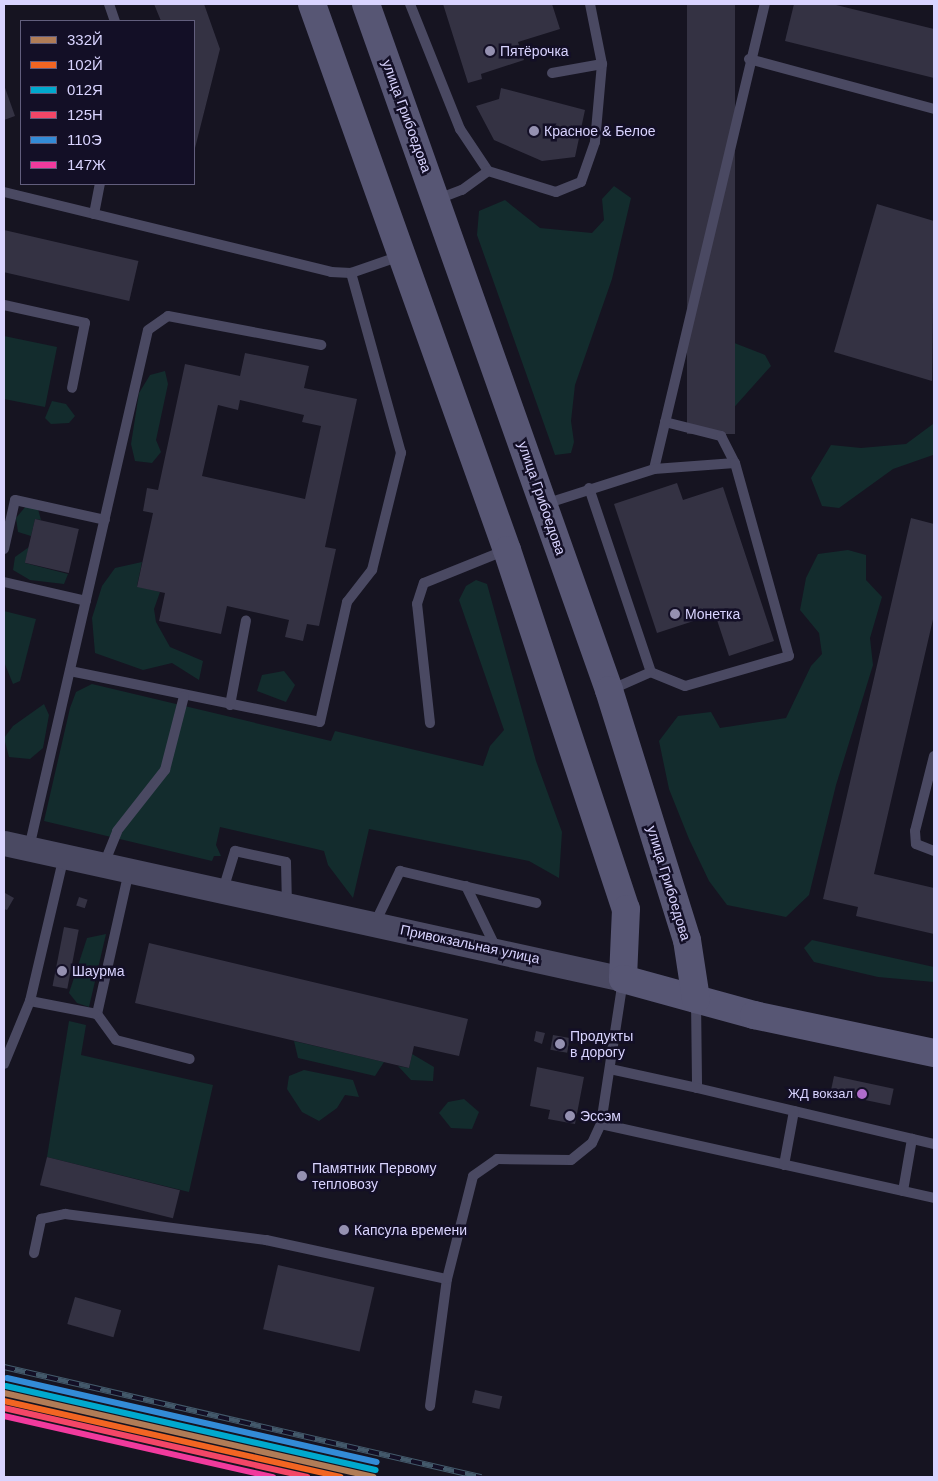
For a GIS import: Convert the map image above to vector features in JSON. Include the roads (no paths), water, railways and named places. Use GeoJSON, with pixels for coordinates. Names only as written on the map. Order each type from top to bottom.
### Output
{"type":"FeatureCollection","features":[{"type":"Feature","properties":{"kind":"main road"},"geometry":{"type":"LineString","coordinates":[[312,4],[507,550],[626,909],[623,979]]}},
{"type":"Feature","properties":{"kind":"main road","name":"улица Грибоедова"},"geometry":{"type":"LineString","coordinates":[[366,4],[545,504],[609,690],[687,940],[696,999]]}},
{"type":"Feature","properties":{"kind":"main road","name":"Привокзальная улица"},"geometry":{"type":"LineString","coordinates":[[623,979],[696,999],[934,1053]]}},
{"type":"Feature","properties":{"kind":"street","name":"Привокзальная улица"},"geometry":{"type":"LineString","coordinates":[[4,843],[496,949],[623,979]]}},
{"type":"Feature","properties":{"kind":"lane"},"geometry":{"type":"LineString","coordinates":[[109,4],[115,20]]}},
{"type":"Feature","properties":{"kind":"lane"},"geometry":{"type":"LineString","coordinates":[[410,4],[460,129],[488,171],[556,192],[580,182],[595,142],[602,64],[590,4]]}},
{"type":"Feature","properties":{"kind":"lane"},"geometry":{"type":"LineString","coordinates":[[654,469],[749,59],[765,4]]}},
{"type":"Feature","properties":{"kind":"lane"},"geometry":{"type":"LineString","coordinates":[[749,59],[934,109]]}},
{"type":"Feature","properties":{"kind":"lane"},"geometry":{"type":"LineString","coordinates":[[552,73],[602,64]]}},
{"type":"Feature","properties":{"kind":"lane"},"geometry":{"type":"LineString","coordinates":[[437,200],[462,190],[488,171]]}},
{"type":"Feature","properties":{"kind":"lane"},"geometry":{"type":"LineString","coordinates":[[94,214],[100,185]]}},
{"type":"Feature","properties":{"kind":"lane"},"geometry":{"type":"LineString","coordinates":[[4,192],[351,273],[401,256]]}},
{"type":"Feature","properties":{"kind":"lane"},"geometry":{"type":"LineString","coordinates":[[70,671],[184,696],[320,722],[347,602],[372,570],[401,453],[351,273]]}},
{"type":"Feature","properties":{"kind":"lane"},"geometry":{"type":"LineString","coordinates":[[4,304],[84,323],[72,388]]}},
{"type":"Feature","properties":{"kind":"lane"},"geometry":{"type":"LineString","coordinates":[[29,848],[148,330],[157,320],[168,316],[321,345]]}},
{"type":"Feature","properties":{"kind":"lane"},"geometry":{"type":"LineString","coordinates":[[609,690],[651,672],[685,686],[790,656],[735,463],[721,436],[665,422]]}},
{"type":"Feature","properties":{"kind":"lane"},"geometry":{"type":"LineString","coordinates":[[545,504],[589,488],[654,469],[735,463]]}},
{"type":"Feature","properties":{"kind":"lane"},"geometry":{"type":"LineString","coordinates":[[589,488],[651,672]]}},
{"type":"Feature","properties":{"kind":"lane"},"geometry":{"type":"LineString","coordinates":[[4,549],[14,500],[105,520]]}},
{"type":"Feature","properties":{"kind":"lane"},"geometry":{"type":"LineString","coordinates":[[430,723],[417,604],[424,583],[507,550]]}},
{"type":"Feature","properties":{"kind":"lane"},"geometry":{"type":"LineString","coordinates":[[4,582],[86,601]]}},
{"type":"Feature","properties":{"kind":"lane"},"geometry":{"type":"LineString","coordinates":[[230,704],[246,620]]}},
{"type":"Feature","properties":{"kind":"lane"},"geometry":{"type":"LineString","coordinates":[[104,864],[117,831],[165,770],[184,696]]}},
{"type":"Feature","properties":{"kind":"lane"},"geometry":{"type":"LineString","coordinates":[[934,756],[915,832],[916,844],[934,851]]}},
{"type":"Feature","properties":{"kind":"lane"},"geometry":{"type":"LineString","coordinates":[[223,890],[235,851],[269,858],[286,862],[287,904]]}},
{"type":"Feature","properties":{"kind":"lane"},"geometry":{"type":"LineString","coordinates":[[4,1064],[30,1001],[64,856]]}},
{"type":"Feature","properties":{"kind":"lane"},"geometry":{"type":"LineString","coordinates":[[97,1014],[129,870]]}},
{"type":"Feature","properties":{"kind":"lane"},"geometry":{"type":"LineString","coordinates":[[375,923],[400,870],[536,903]]}},
{"type":"Feature","properties":{"kind":"lane"},"geometry":{"type":"LineString","coordinates":[[466,886],[496,949]]}},
{"type":"Feature","properties":{"kind":"lane"},"geometry":{"type":"LineString","coordinates":[[430,1406],[447,1279],[472,1176],[497,1159],[571,1160],[592,1142],[601,1124],[623,979]]}},
{"type":"Feature","properties":{"kind":"lane"},"geometry":{"type":"LineString","coordinates":[[696,999],[697,1088]]}},
{"type":"Feature","properties":{"kind":"lane"},"geometry":{"type":"LineString","coordinates":[[30,1001],[97,1014],[116,1040],[190,1059]]}},
{"type":"Feature","properties":{"kind":"lane"},"geometry":{"type":"LineString","coordinates":[[610,1069],[934,1144]]}},
{"type":"Feature","properties":{"kind":"lane"},"geometry":{"type":"LineString","coordinates":[[784,1165],[794,1111]]}},
{"type":"Feature","properties":{"kind":"lane"},"geometry":{"type":"LineString","coordinates":[[601,1124],[934,1198]]}},
{"type":"Feature","properties":{"kind":"lane"},"geometry":{"type":"LineString","coordinates":[[903,1191],[912,1139]]}},
{"type":"Feature","properties":{"kind":"lane"},"geometry":{"type":"LineString","coordinates":[[34,1253],[40,1219],[65,1214],[266,1240],[447,1279]]}},
{"type":"Feature","properties":{"kind":"railway"},"geometry":{"type":"LineString","coordinates":[[4,1367],[482,1477]]}},
{"type":"Feature","properties":{"kind":"place","name":"Пятёрочка"},"geometry":{"type":"Point","coordinates":[490,51]}},
{"type":"Feature","properties":{"kind":"place","name":"Красное & Белое"},"geometry":{"type":"Point","coordinates":[534,131]}},
{"type":"Feature","properties":{"kind":"place","name":"Монетка"},"geometry":{"type":"Point","coordinates":[675,614]}},
{"type":"Feature","properties":{"kind":"place","name":"Шаурма"},"geometry":{"type":"Point","coordinates":[62,971]}},
{"type":"Feature","properties":{"kind":"place","name":"Продукты в дорогу"},"geometry":{"type":"Point","coordinates":[560,1044]}},
{"type":"Feature","properties":{"kind":"place","name":"ЖД вокзал"},"geometry":{"type":"Point","coordinates":[862,1094]}},
{"type":"Feature","properties":{"kind":"place","name":"Эссэм"},"geometry":{"type":"Point","coordinates":[570,1116]}},
{"type":"Feature","properties":{"kind":"place","name":"Памятник Первому тепловозу"},"geometry":{"type":"Point","coordinates":[302,1176]}},
{"type":"Feature","properties":{"kind":"place","name":"Капсула времени"},"geometry":{"type":"Point","coordinates":[344,1230]}}]}
